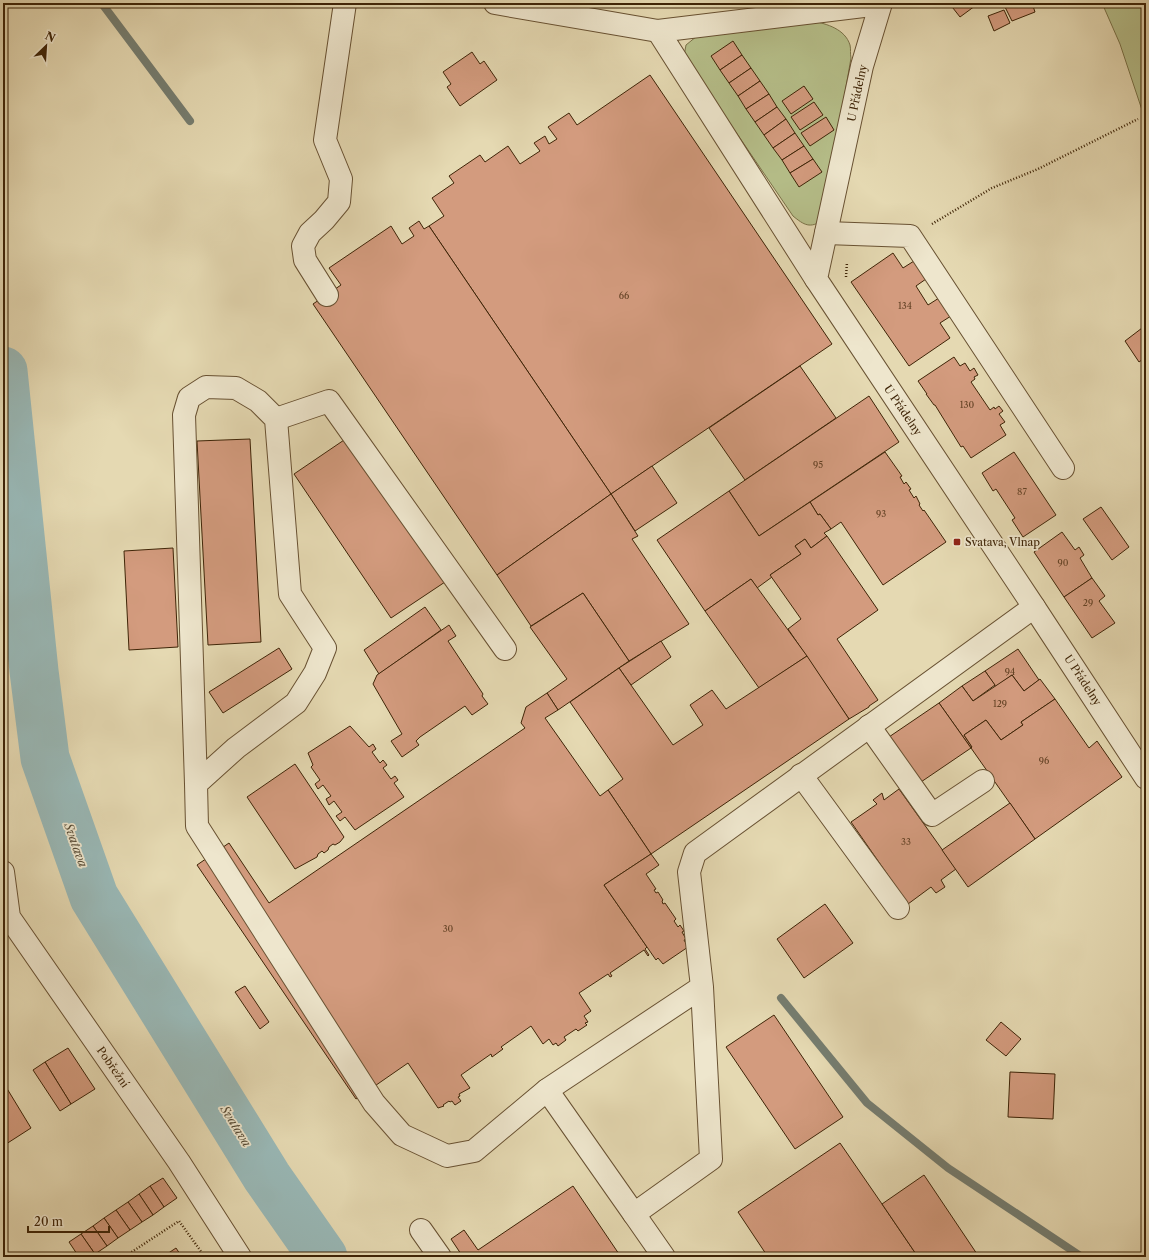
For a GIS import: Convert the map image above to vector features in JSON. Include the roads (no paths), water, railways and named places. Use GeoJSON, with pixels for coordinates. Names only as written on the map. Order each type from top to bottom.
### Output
{"type":"FeatureCollection","features":[{"type":"Feature","properties":{"kind":"street"},"geometry":{"type":"LineString","coordinates":[[327,294],[305,260],[303,246],[310,232],[324,220],[339,202],[341,180],[324,140],[345,3]]}},
{"type":"Feature","properties":{"kind":"street"},"geometry":{"type":"LineString","coordinates":[[495,3],[658,31],[881,4]]}},
{"type":"Feature","properties":{"kind":"street","name":"U Přádelny"},"geometry":{"type":"LineString","coordinates":[[881,4],[862,66],[816,279],[1034,607],[1144,769]]}},
{"type":"Feature","properties":{"kind":"street"},"geometry":{"type":"LineString","coordinates":[[658,31],[816,279]]}},
{"type":"Feature","properties":{"kind":"street"},"geometry":{"type":"LineString","coordinates":[[826,233],[910,236],[1063,468]]}},
{"type":"Feature","properties":{"kind":"street"},"geometry":{"type":"LineString","coordinates":[[196,784],[236,748],[296,703],[315,673],[325,648],[290,594],[276,419],[258,400],[236,388],[206,387],[189,398],[184,415],[197,826],[374,1103],[402,1135],[447,1156],[474,1151],[547,1090],[702,987]]}},
{"type":"Feature","properties":{"kind":"street"},"geometry":{"type":"LineString","coordinates":[[276,419],[329,401],[505,649]]}},
{"type":"Feature","properties":{"kind":"street"},"geometry":{"type":"LineString","coordinates":[[634,1214],[712,1159],[702,987],[689,872],[695,853],[1034,607]]}},
{"type":"Feature","properties":{"kind":"street"},"geometry":{"type":"LineString","coordinates":[[869,726],[932,815],[983,781]]}},
{"type":"Feature","properties":{"kind":"street"},"geometry":{"type":"LineString","coordinates":[[801,775],[898,908]]}},
{"type":"Feature","properties":{"kind":"street","name":"Pobřežní"},"geometry":{"type":"LineString","coordinates":[[3,872],[6,912],[179,1162],[240,1257]]}},
{"type":"Feature","properties":{"kind":"street"},"geometry":{"type":"LineString","coordinates":[[547,1090],[664,1257]]}},
{"type":"Feature","properties":{"kind":"street"},"geometry":{"type":"LineString","coordinates":[[421,1230],[440,1257]]}},
{"type":"Feature","properties":{"kind":"waterway"},"geometry":{"type":"LineString","coordinates":[[100,3],[190,121]]}},
{"type":"Feature","properties":{"kind":"waterway","name":"Svatava"},"geometry":{"type":"LineString","coordinates":[[3,371],[34,671],[45,758],[94,897],[267,1177],[323,1257]]}},
{"type":"Feature","properties":{"kind":"waterway"},"geometry":{"type":"LineString","coordinates":[[781,998],[867,1103],[948,1168],[1082,1257]]}},
{"type":"Feature","properties":{"kind":"place","name":"Svatava, Vlnap"},"geometry":{"type":"Point","coordinates":[957,542]}}]}
